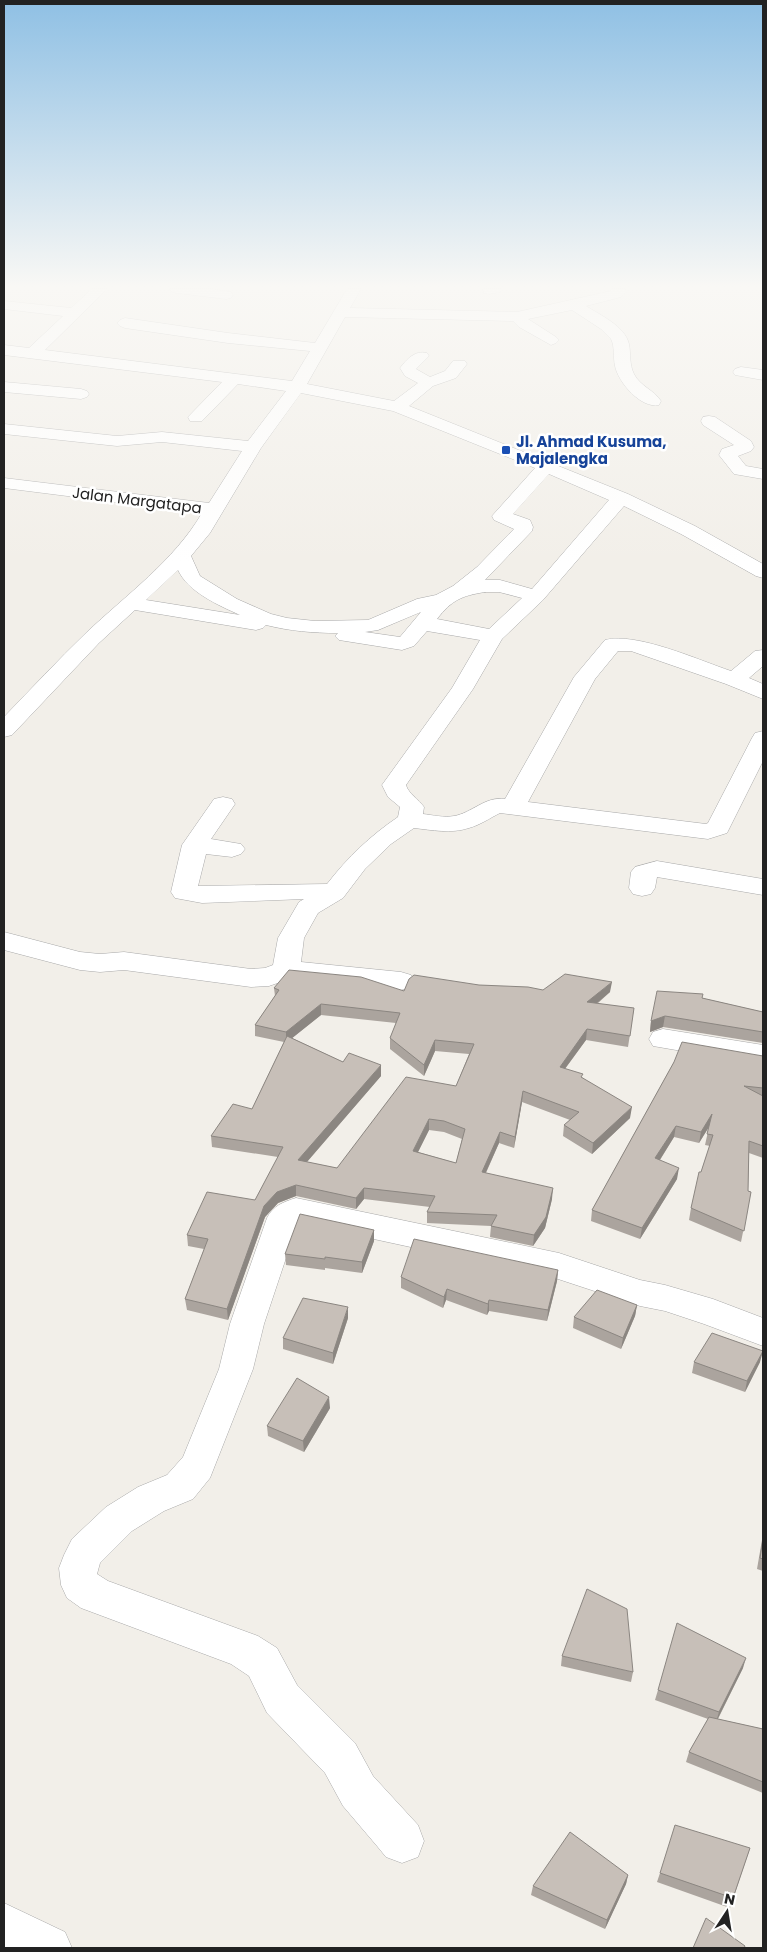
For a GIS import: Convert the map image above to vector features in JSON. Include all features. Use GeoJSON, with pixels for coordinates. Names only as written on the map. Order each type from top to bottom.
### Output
{"type":"FeatureCollection","features":[{"type":"Feature","properties":{"kind":"street"},"geometry":{"type":"LineString","coordinates":[[196,417],[233,380]]}},
{"type":"Feature","properties":{"kind":"street"},"geometry":{"type":"LineString","coordinates":[[243,380],[297,387],[397,407],[621,498],[688,530],[763,572]]}},
{"type":"Feature","properties":{"kind":"street","name":"Jalan Margatapa"},"geometry":{"type":"LineString","coordinates":[[4,484],[214,509],[253,447],[301,380]]}},
{"type":"Feature","properties":{"kind":"street"},"geometry":{"type":"LineString","coordinates":[[424,380],[428,382]]}},
{"type":"Feature","properties":{"kind":"street"},"geometry":{"type":"LineString","coordinates":[[397,407],[423,388],[428,382],[434,380]]}},
{"type":"Feature","properties":{"kind":"street"},"geometry":{"type":"LineString","coordinates":[[630,380],[635,387],[654,401]]}},
{"type":"Feature","properties":{"kind":"street"},"geometry":{"type":"LineString","coordinates":[[4,387],[80,394]]}},
{"type":"Feature","properties":{"kind":"street"},"geometry":{"type":"LineString","coordinates":[[709,421],[745,444],[745,447],[728,453],[728,456],[740,470],[763,474]]}},
{"type":"Feature","properties":{"kind":"street"},"geometry":{"type":"LineString","coordinates":[[4,429],[117,441],[162,437],[253,447]]}},
{"type":"Feature","properties":{"kind":"street"},"geometry":{"type":"LineString","coordinates":[[181,556],[192,579],[221,598],[264,618],[286,624],[366,632],[402,644],[407,642],[452,595],[484,571],[522,531],[523,524],[501,516],[546,466]]}},
{"type":"Feature","properties":{"kind":"street"},"geometry":{"type":"LineString","coordinates":[[452,595],[502,607],[536,596],[621,498]]}},
{"type":"Feature","properties":{"kind":"street"},"geometry":{"type":"LineString","coordinates":[[4,730],[130,603],[181,556],[200,533],[214,509]]}},
{"type":"Feature","properties":{"kind":"street"},"geometry":{"type":"LineString","coordinates":[[130,603],[230,621],[366,632],[424,603],[485,586],[500,586],[536,596]]}},
{"type":"Feature","properties":{"kind":"street"},"geometry":{"type":"LineString","coordinates":[[409,820],[412,807],[409,800],[398,795],[394,790],[394,785],[462,689],[493,636],[502,607]]}},
{"type":"Feature","properties":{"kind":"street"},"geometry":{"type":"LineString","coordinates":[[423,624],[456,628],[493,636]]}},
{"type":"Feature","properties":{"kind":"street"},"geometry":{"type":"LineString","coordinates":[[513,806],[586,677],[612,644],[632,645],[734,679],[763,692]]}},
{"type":"Feature","properties":{"kind":"street"},"geometry":{"type":"LineString","coordinates":[[734,679],[763,656]]}},
{"type":"Feature","properties":{"kind":"street"},"geometry":{"type":"LineString","coordinates":[[286,970],[291,938],[308,908],[334,892],[356,864],[382,839],[409,820],[450,824],[461,823],[489,807],[497,805],[708,832],[718,828],[763,738]]}},
{"type":"Feature","properties":{"kind":"street"},"geometry":{"type":"LineString","coordinates":[[223,804],[195,845],[184,889],[186,893],[334,892]]}},
{"type":"Feature","properties":{"kind":"street"},"geometry":{"type":"LineString","coordinates":[[684,873],[693,831]]}},
{"type":"Feature","properties":{"kind":"street"},"geometry":{"type":"LineString","coordinates":[[195,845],[232,848]]}},
{"type":"Feature","properties":{"kind":"street"},"geometry":{"type":"LineString","coordinates":[[642,888],[644,872],[649,869],[684,873],[763,887]]}},
{"type":"Feature","properties":{"kind":"street"},"geometry":{"type":"LineString","coordinates":[[4,941],[80,961],[100,963],[124,961],[251,978],[269,977],[286,970],[401,981]]}},
{"type":"Feature","properties":{"kind":"street"},"geometry":{"type":"LineString","coordinates":[[663,1039],[763,1055]]}},
{"type":"Feature","properties":{"kind":"street"},"geometry":{"type":"LineString","coordinates":[[402,1841],[392,1832],[358,1791],[340,1758],[282,1699],[263,1662],[244,1650],[95,1595],[81,1585],[78,1575],[78,1568],[86,1551],[119,1519],[150,1499],[180,1487],[197,1467],[236,1369],[247,1324],[283,1218],[296,1210],[559,1266],[648,1296],[665,1298],[713,1313],[763,1332]]}},
{"type":"Feature","properties":{"kind":"street"},"geometry":{"type":"LineString","coordinates":[[4,1926],[49,1948]]}},
{"type":"Feature","properties":{"kind":"building"},"geometry":{"type":"Polygon","coordinates":[[[289,970],[361,977],[404,991],[409,979],[414,975],[479,985],[528,987],[543,990],[565,974],[612,982],[587,1002],[634,1008],[630,1036],[587,1029],[560,1067],[583,1074],[581,1077],[632,1107],[593,1143],[564,1125],[579,1112],[523,1091],[515,1137],[500,1132],[482,1172],[553,1188],[546,1217],[534,1235],[491,1226],[497,1215],[427,1212],[435,1196],[364,1188],[356,1198],[296,1185],[277,1192],[264,1206],[227,1309],[185,1299],[208,1239],[187,1235],[207,1192],[255,1200],[283,1147],[211,1136],[233,1104],[252,1109],[287,1036],[343,1062],[349,1053],[381,1065],[298,1160],[337,1168],[406,1077],[456,1086],[474,1044],[435,1040],[424,1065],[390,1038],[400,1013],[321,1004],[286,1032],[255,1025],[279,990],[274,988],[289,970]],[[429,1119],[413,1151],[456,1163],[465,1129],[444,1121],[429,1119]]]}},
{"type":"Feature","properties":{"kind":"building"},"geometry":{"type":"Polygon","coordinates":[[[657,991],[703,994],[702,998],[763,1012],[763,1032],[665,1016],[651,1021],[657,991]]]}},
{"type":"Feature","properties":{"kind":"building"},"geometry":{"type":"Polygon","coordinates":[[[682,1042],[763,1056],[763,1088],[744,1086],[763,1096],[763,1146],[749,1141],[748,1191],[751,1192],[744,1231],[691,1208],[699,1172],[701,1172],[713,1135],[707,1134],[712,1114],[701,1132],[676,1126],[655,1158],[679,1168],[642,1228],[592,1210],[674,1062],[682,1042]]]}},
{"type":"Feature","properties":{"kind":"building"},"geometry":{"type":"Polygon","coordinates":[[[300,1214],[374,1230],[362,1262],[285,1254],[300,1214]]]}},
{"type":"Feature","properties":{"kind":"building"},"geometry":{"type":"Polygon","coordinates":[[[414,1239],[558,1270],[548,1310],[489,1300],[488,1304],[447,1289],[444,1297],[401,1277],[414,1239]]]}},
{"type":"Feature","properties":{"kind":"building"},"geometry":{"type":"Polygon","coordinates":[[[597,1290],[637,1305],[623,1338],[574,1317],[597,1290]]]}},
{"type":"Feature","properties":{"kind":"building"},"geometry":{"type":"Polygon","coordinates":[[[303,1298],[348,1307],[333,1353],[283,1338],[303,1298]]]}},
{"type":"Feature","properties":{"kind":"building"},"geometry":{"type":"Polygon","coordinates":[[[712,1333],[763,1351],[747,1381],[694,1362],[712,1333]]]}},
{"type":"Feature","properties":{"kind":"building"},"geometry":{"type":"Polygon","coordinates":[[[297,1378],[329,1397],[303,1441],[267,1426],[297,1378]]]}},
{"type":"Feature","properties":{"kind":"building"},"geometry":{"type":"Polygon","coordinates":[[[763,1539],[763,1559],[760,1558],[763,1539]]]}},
{"type":"Feature","properties":{"kind":"building"},"geometry":{"type":"Polygon","coordinates":[[[587,1589],[627,1609],[633,1672],[562,1656],[587,1589]]]}},
{"type":"Feature","properties":{"kind":"building"},"geometry":{"type":"Polygon","coordinates":[[[677,1623],[746,1658],[719,1712],[658,1690],[677,1623]]]}},
{"type":"Feature","properties":{"kind":"building"},"geometry":{"type":"Polygon","coordinates":[[[709,1717],[763,1729],[763,1782],[689,1752],[709,1717]]]}},
{"type":"Feature","properties":{"kind":"building"},"geometry":{"type":"Polygon","coordinates":[[[675,1825],[750,1848],[733,1898],[660,1873],[675,1825]]]}},
{"type":"Feature","properties":{"kind":"building"},"geometry":{"type":"Polygon","coordinates":[[[570,1832],[628,1875],[607,1920],[533,1886],[570,1832]]]}},
{"type":"Feature","properties":{"kind":"building"},"geometry":{"type":"Polygon","coordinates":[[[706,1918],[745,1946],[744,1948],[693,1948],[706,1918]]]}},
{"type":"Feature","properties":{"kind":"place","name":"Jl. Ahmad Kusuma, Majalengka"},"geometry":{"type":"Point","coordinates":[506,450]}}]}
